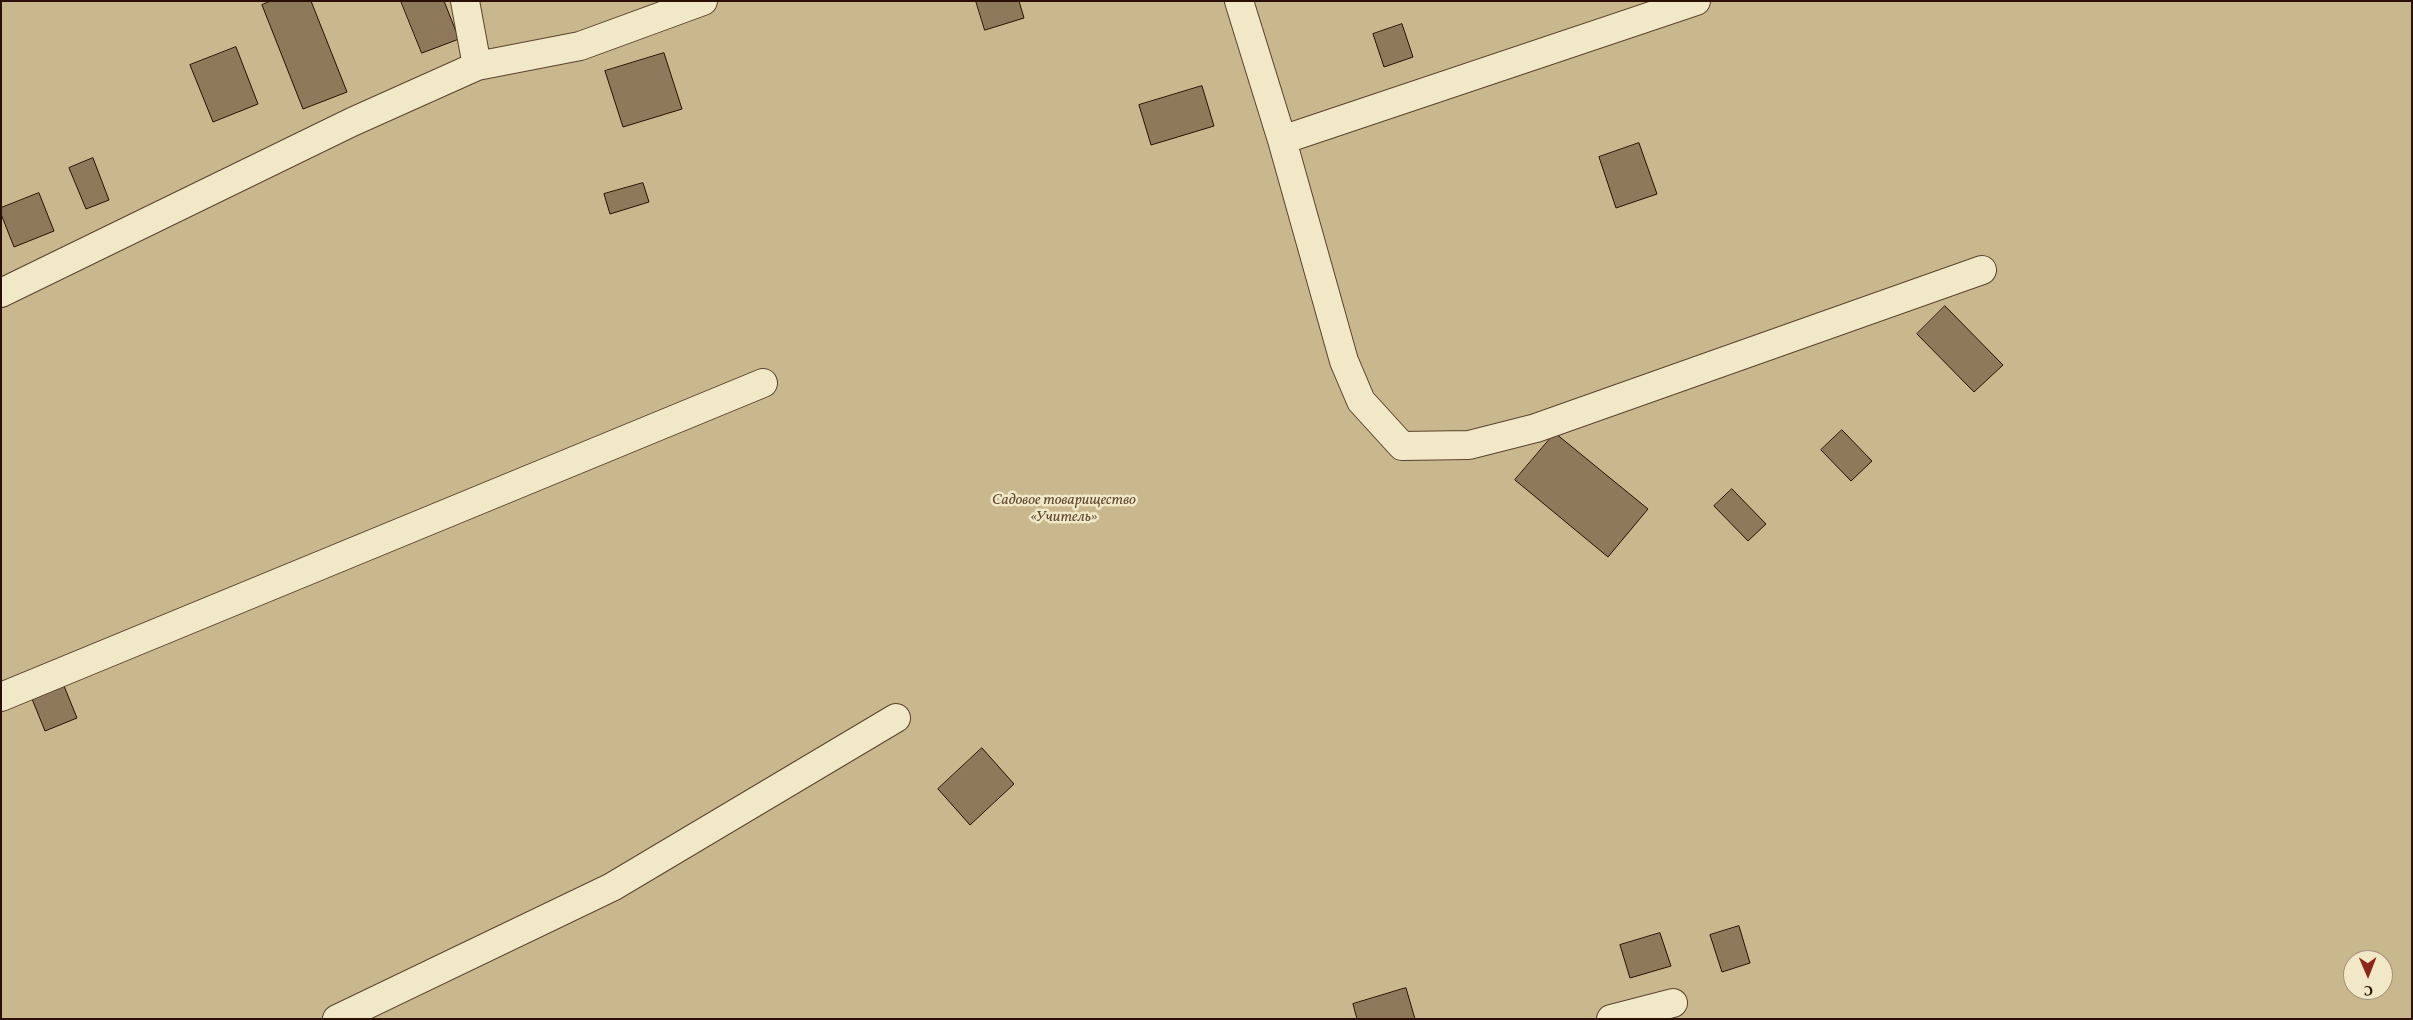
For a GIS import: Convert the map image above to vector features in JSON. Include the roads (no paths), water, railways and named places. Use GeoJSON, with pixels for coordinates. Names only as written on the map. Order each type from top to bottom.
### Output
{"type":"FeatureCollection","features":[{"type":"Feature","properties":{"kind":"street"},"geometry":{"type":"LineString","coordinates":[[465,1],[477,66]]}},
{"type":"Feature","properties":{"kind":"street"},"geometry":{"type":"LineString","coordinates":[[1,293],[352,122],[477,66],[580,46],[703,1]]}},
{"type":"Feature","properties":{"kind":"street"},"geometry":{"type":"LineString","coordinates":[[1239,1],[1282,140],[1344,361],[1361,401],[1402,446],[1470,445],[1536,428],[1982,270]]}},
{"type":"Feature","properties":{"kind":"street"},"geometry":{"type":"LineString","coordinates":[[1282,140],[1696,1]]}},
{"type":"Feature","properties":{"kind":"street"},"geometry":{"type":"LineString","coordinates":[[1,697],[763,383]]}},
{"type":"Feature","properties":{"kind":"street"},"geometry":{"type":"LineString","coordinates":[[337,1019],[612,887],[896,718]]}},
{"type":"Feature","properties":{"kind":"street"},"geometry":{"type":"LineString","coordinates":[[1611,1019],[1673,1003]]}},
{"type":"Feature","properties":{"kind":"park label","name":"Садовое товарищество «Учитель»"},"geometry":{"type":"Point","coordinates":[1064,510]}}]}
